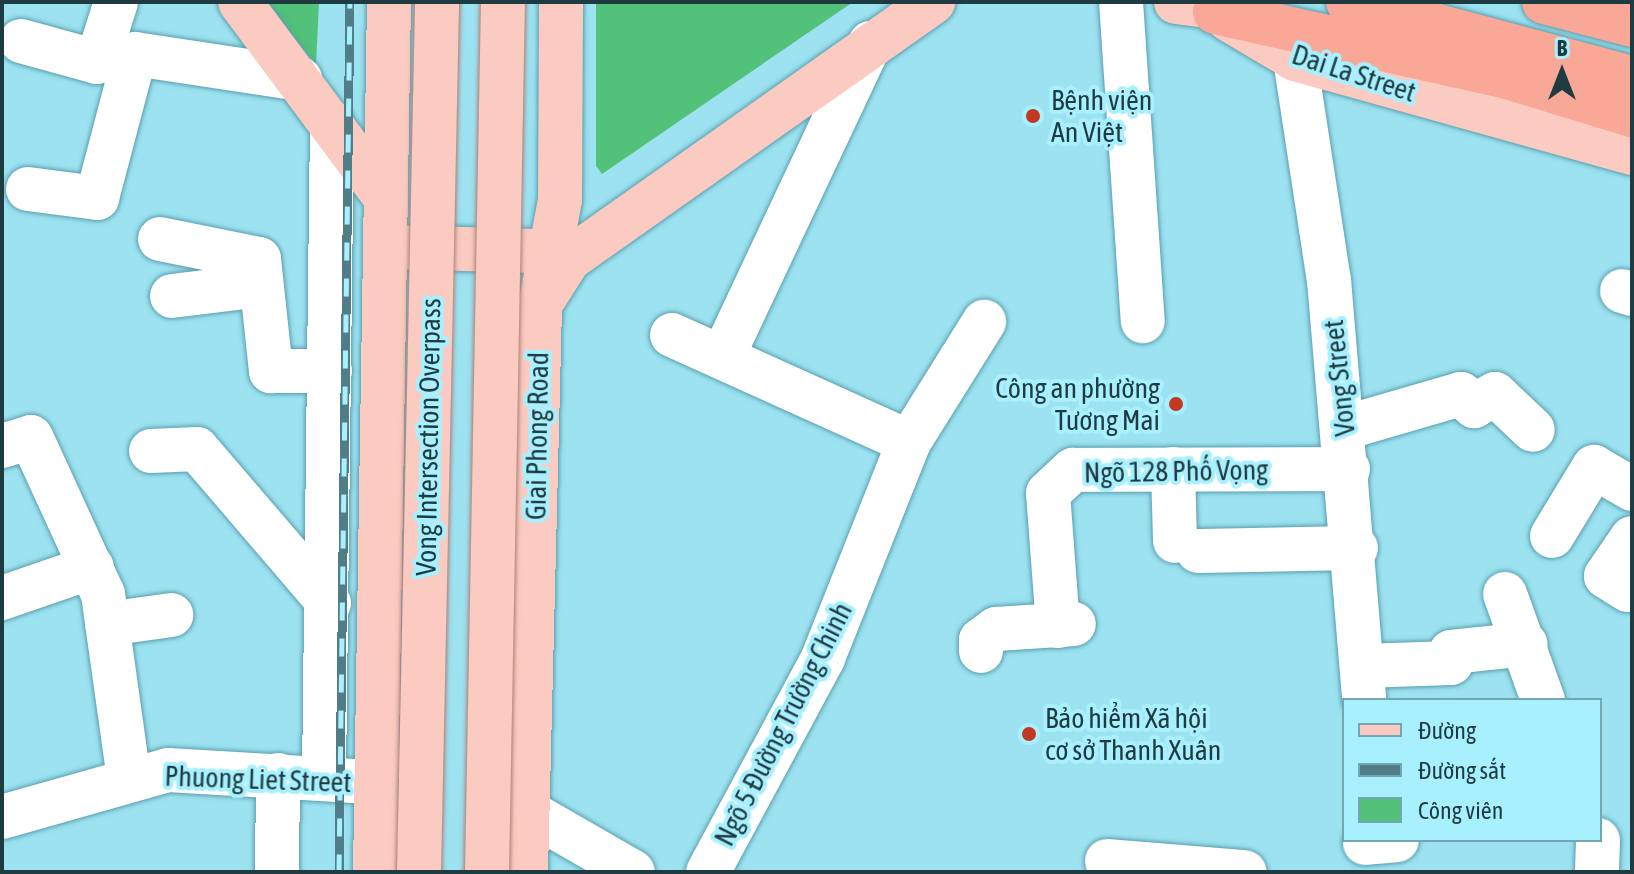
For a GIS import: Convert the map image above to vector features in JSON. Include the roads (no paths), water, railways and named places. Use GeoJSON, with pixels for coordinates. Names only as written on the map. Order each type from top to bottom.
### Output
{"type":"FeatureCollection","features":[{"type":"Feature","properties":{"kind":"highway"},"geometry":{"type":"LineString","coordinates":[[1348,2],[1632,78]]}},
{"type":"Feature","properties":{"kind":"highway"},"geometry":{"type":"LineString","coordinates":[[1544,2],[1632,25]]}},
{"type":"Feature","properties":{"kind":"highway"},"geometry":{"type":"LineString","coordinates":[[1196,7],[1507,77],[1632,115]]}},
{"type":"Feature","properties":{"kind":"main road"},"geometry":{"type":"LineString","coordinates":[[240,2],[385,197]]}},
{"type":"Feature","properties":{"kind":"main road"},"geometry":{"type":"LineString","coordinates":[[375,872],[389,2]]}},
{"type":"Feature","properties":{"kind":"main road","name":"Vong Intersection Overpass"},"geometry":{"type":"LineString","coordinates":[[419,872],[437,2]]}},
{"type":"Feature","properties":{"kind":"main road"},"geometry":{"type":"LineString","coordinates":[[487,872],[503,2]]}},
{"type":"Feature","properties":{"kind":"main road","name":"Giai Phong Road"},"geometry":{"type":"LineString","coordinates":[[526,872],[540,306],[560,200],[561,2]]}},
{"type":"Feature","properties":{"kind":"main road"},"geometry":{"type":"LineString","coordinates":[[540,306],[569,259],[870,43],[933,2]]}},
{"type":"Feature","properties":{"kind":"main road","name":"Dai La Street"},"geometry":{"type":"LineString","coordinates":[[1196,7],[1295,59],[1632,153]]}},
{"type":"Feature","properties":{"kind":"main road","name":"Dai La Street"},"geometry":{"type":"LineString","coordinates":[[1196,7],[1384,24],[1632,86]]}},
{"type":"Feature","properties":{"kind":"main road"},"geometry":{"type":"LineString","coordinates":[[384,247],[550,252]]}},
{"type":"Feature","properties":{"kind":"street"},"geometry":{"type":"LineString","coordinates":[[21,41],[97,62],[116,2]]}},
{"type":"Feature","properties":{"kind":"street"},"geometry":{"type":"LineString","coordinates":[[1121,2],[1143,321]]}},
{"type":"Feature","properties":{"kind":"street"},"geometry":{"type":"LineString","coordinates":[[723,356],[870,43]]}},
{"type":"Feature","properties":{"kind":"street"},"geometry":{"type":"LineString","coordinates":[[28,189],[97,198],[135,54],[300,79]]}},
{"type":"Feature","properties":{"kind":"street","name":"Vong Street"},"geometry":{"type":"LineString","coordinates":[[1295,59],[1346,448],[1356,548],[1363,683]]}},
{"type":"Feature","properties":{"kind":"street"},"geometry":{"type":"LineString","coordinates":[[324,777],[329,603],[332,123]]}},
{"type":"Feature","properties":{"kind":"street"},"geometry":{"type":"LineString","coordinates":[[160,239],[259,259],[271,371],[330,371]]}},
{"type":"Feature","properties":{"kind":"street"},"geometry":{"type":"LineString","coordinates":[[172,296],[261,285]]}},
{"type":"Feature","properties":{"kind":"street"},"geometry":{"type":"LineString","coordinates":[[330,291],[383,291]]}},
{"type":"Feature","properties":{"kind":"street","name":"Ngõ 5 Đường Trường Chinh"},"geometry":{"type":"LineString","coordinates":[[708,872],[823,658],[909,442],[984,322]]}},
{"type":"Feature","properties":{"kind":"street"},"geometry":{"type":"LineString","coordinates":[[672,335],[909,442]]}},
{"type":"Feature","properties":{"kind":"street","name":"Ngõ 128 Phố Vọng"},"geometry":{"type":"LineString","coordinates":[[981,651],[981,640],[996,629],[1066,625],[1048,493],[1073,470],[1173,469],[1346,448],[1461,394],[1474,406],[1495,394],[1533,430]]}},
{"type":"Feature","properties":{"kind":"street"},"geometry":{"type":"LineString","coordinates":[[2,446],[31,437],[92,567],[107,624],[129,780]]}},
{"type":"Feature","properties":{"kind":"street"},"geometry":{"type":"LineString","coordinates":[[151,451],[197,449],[329,603]]}},
{"type":"Feature","properties":{"kind":"street"},"geometry":{"type":"LineString","coordinates":[[1552,536],[1594,467],[1632,489]]}},
{"type":"Feature","properties":{"kind":"street"},"geometry":{"type":"LineString","coordinates":[[1173,469],[1187,546],[1356,548]]}},
{"type":"Feature","properties":{"kind":"street"},"geometry":{"type":"LineString","coordinates":[[1628,590],[1606,576],[1632,538]]}},
{"type":"Feature","properties":{"kind":"street"},"geometry":{"type":"LineString","coordinates":[[2,598],[92,567]]}},
{"type":"Feature","properties":{"kind":"street"},"geometry":{"type":"LineString","coordinates":[[1505,594],[1526,644],[1542,698]]}},
{"type":"Feature","properties":{"kind":"street"},"geometry":{"type":"LineString","coordinates":[[107,624],[171,615]]}},
{"type":"Feature","properties":{"kind":"street"},"geometry":{"type":"LineString","coordinates":[[1363,683],[1451,663],[1451,652],[1526,644]]}},
{"type":"Feature","properties":{"kind":"street","name":"Phuong Liet Street"},"geometry":{"type":"LineString","coordinates":[[2,817],[168,770],[324,777],[376,785]]}},
{"type":"Feature","properties":{"kind":"street"},"geometry":{"type":"LineString","coordinates":[[277,872],[278,775]]}},
{"type":"Feature","properties":{"kind":"street"},"geometry":{"type":"LineString","coordinates":[[527,811],[633,872]]}},
{"type":"Feature","properties":{"kind":"street"},"geometry":{"type":"LineString","coordinates":[[1107,861],[1245,872]]}},
{"type":"Feature","properties":{"kind":"railway"},"geometry":{"type":"LineString","coordinates":[[339,872],[350,2]]}},
{"type":"Feature","properties":{"kind":"place","name":"Bệnh viện An Việt"},"geometry":{"type":"Point","coordinates":[1033,116]}},
{"type":"Feature","properties":{"kind":"place","name":"Công an phường Tương Mai"},"geometry":{"type":"Point","coordinates":[1176,404]}},
{"type":"Feature","properties":{"kind":"place","name":"Bảo hiểm Xã hội cơ sở Thanh Xuân"},"geometry":{"type":"Point","coordinates":[1029,734]}}]}
